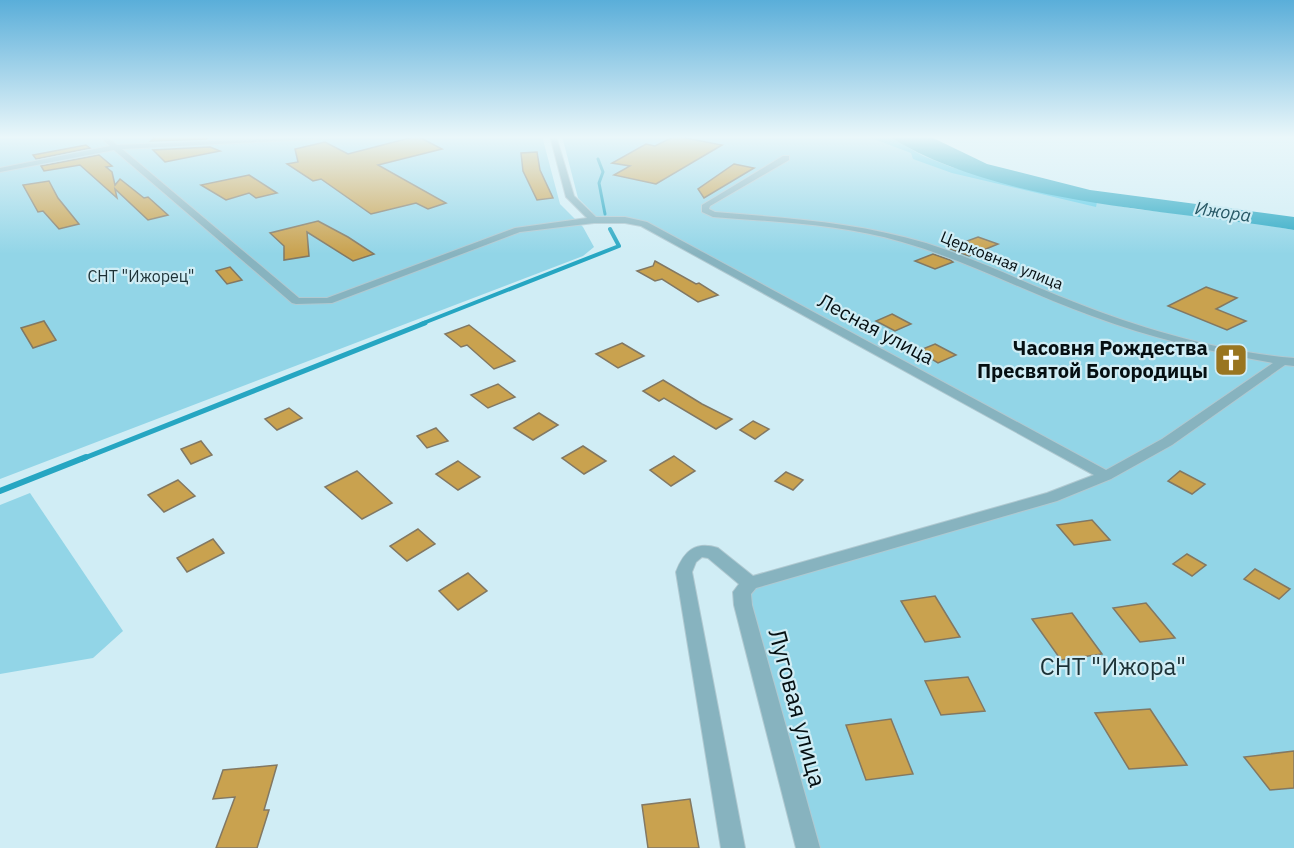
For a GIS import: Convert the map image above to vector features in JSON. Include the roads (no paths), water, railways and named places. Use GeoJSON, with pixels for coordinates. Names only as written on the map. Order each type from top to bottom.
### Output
{"type":"FeatureCollection","features":[{"type":"Feature","properties":{"kind":"street","name":"Лесная улица"},"geometry":{"type":"LineString","coordinates":[[150,176],[296,301],[328,301],[518,230],[594,220],[625,220],[644,224],[1106,476]]}},
{"type":"Feature","properties":{"kind":"street"},"geometry":{"type":"LineString","coordinates":[[564,176],[570,197],[594,220]]}},
{"type":"Feature","properties":{"kind":"street","name":"Церковная улица"},"geometry":{"type":"LineString","coordinates":[[755,176],[723,194],[706,206],[705,210],[713,214],[814,223],[900,238],[936,248],[1074,306],[1119,321],[1243,354],[1289,362]]}},
{"type":"Feature","properties":{"kind":"street"},"geometry":{"type":"LineString","coordinates":[[733,848],[684,572],[689,559],[699,551],[712,552],[750,583],[1052,496],[1106,476],[1167,442],[1289,362]]}},
{"type":"Feature","properties":{"kind":"street","name":"Луговая улица"},"geometry":{"type":"LineString","coordinates":[[750,583],[742,592],[743,605],[808,848]]}},
{"type":"Feature","properties":{"kind":"water","name":"Ижора"},"geometry":{"type":"Polygon","coordinates":[[[977,176],[1033,176],[1090,190],[1294,217],[1294,230],[1085,201],[1032,191],[977,176]]]}},
{"type":"Feature","properties":{"kind":"waterway"},"geometry":{"type":"LineString","coordinates":[[602,176],[599,183],[605,214]]}},
{"type":"Feature","properties":{"kind":"waterway"},"geometry":{"type":"LineString","coordinates":[[421,324],[619,246],[610,229]]}},
{"type":"Feature","properties":{"kind":"waterway"},"geometry":{"type":"LineString","coordinates":[[82,459],[425,323]]}},
{"type":"Feature","properties":{"kind":"waterway"},"geometry":{"type":"LineString","coordinates":[[0,491],[86,457]]}},
{"type":"Feature","properties":{"kind":"place","name":"Часовня Рождества Пресвятой Богородицы"},"geometry":{"type":"Point","coordinates":[1231,360]}},
{"type":"Feature","properties":{"kind":"park label","name":"СНТ \"Ижорец\""},"geometry":{"type":"Point","coordinates":[141,276]}},
{"type":"Feature","properties":{"kind":"park label","name":"СНТ \"Ижора\""},"geometry":{"type":"Point","coordinates":[1113,667]}}]}
